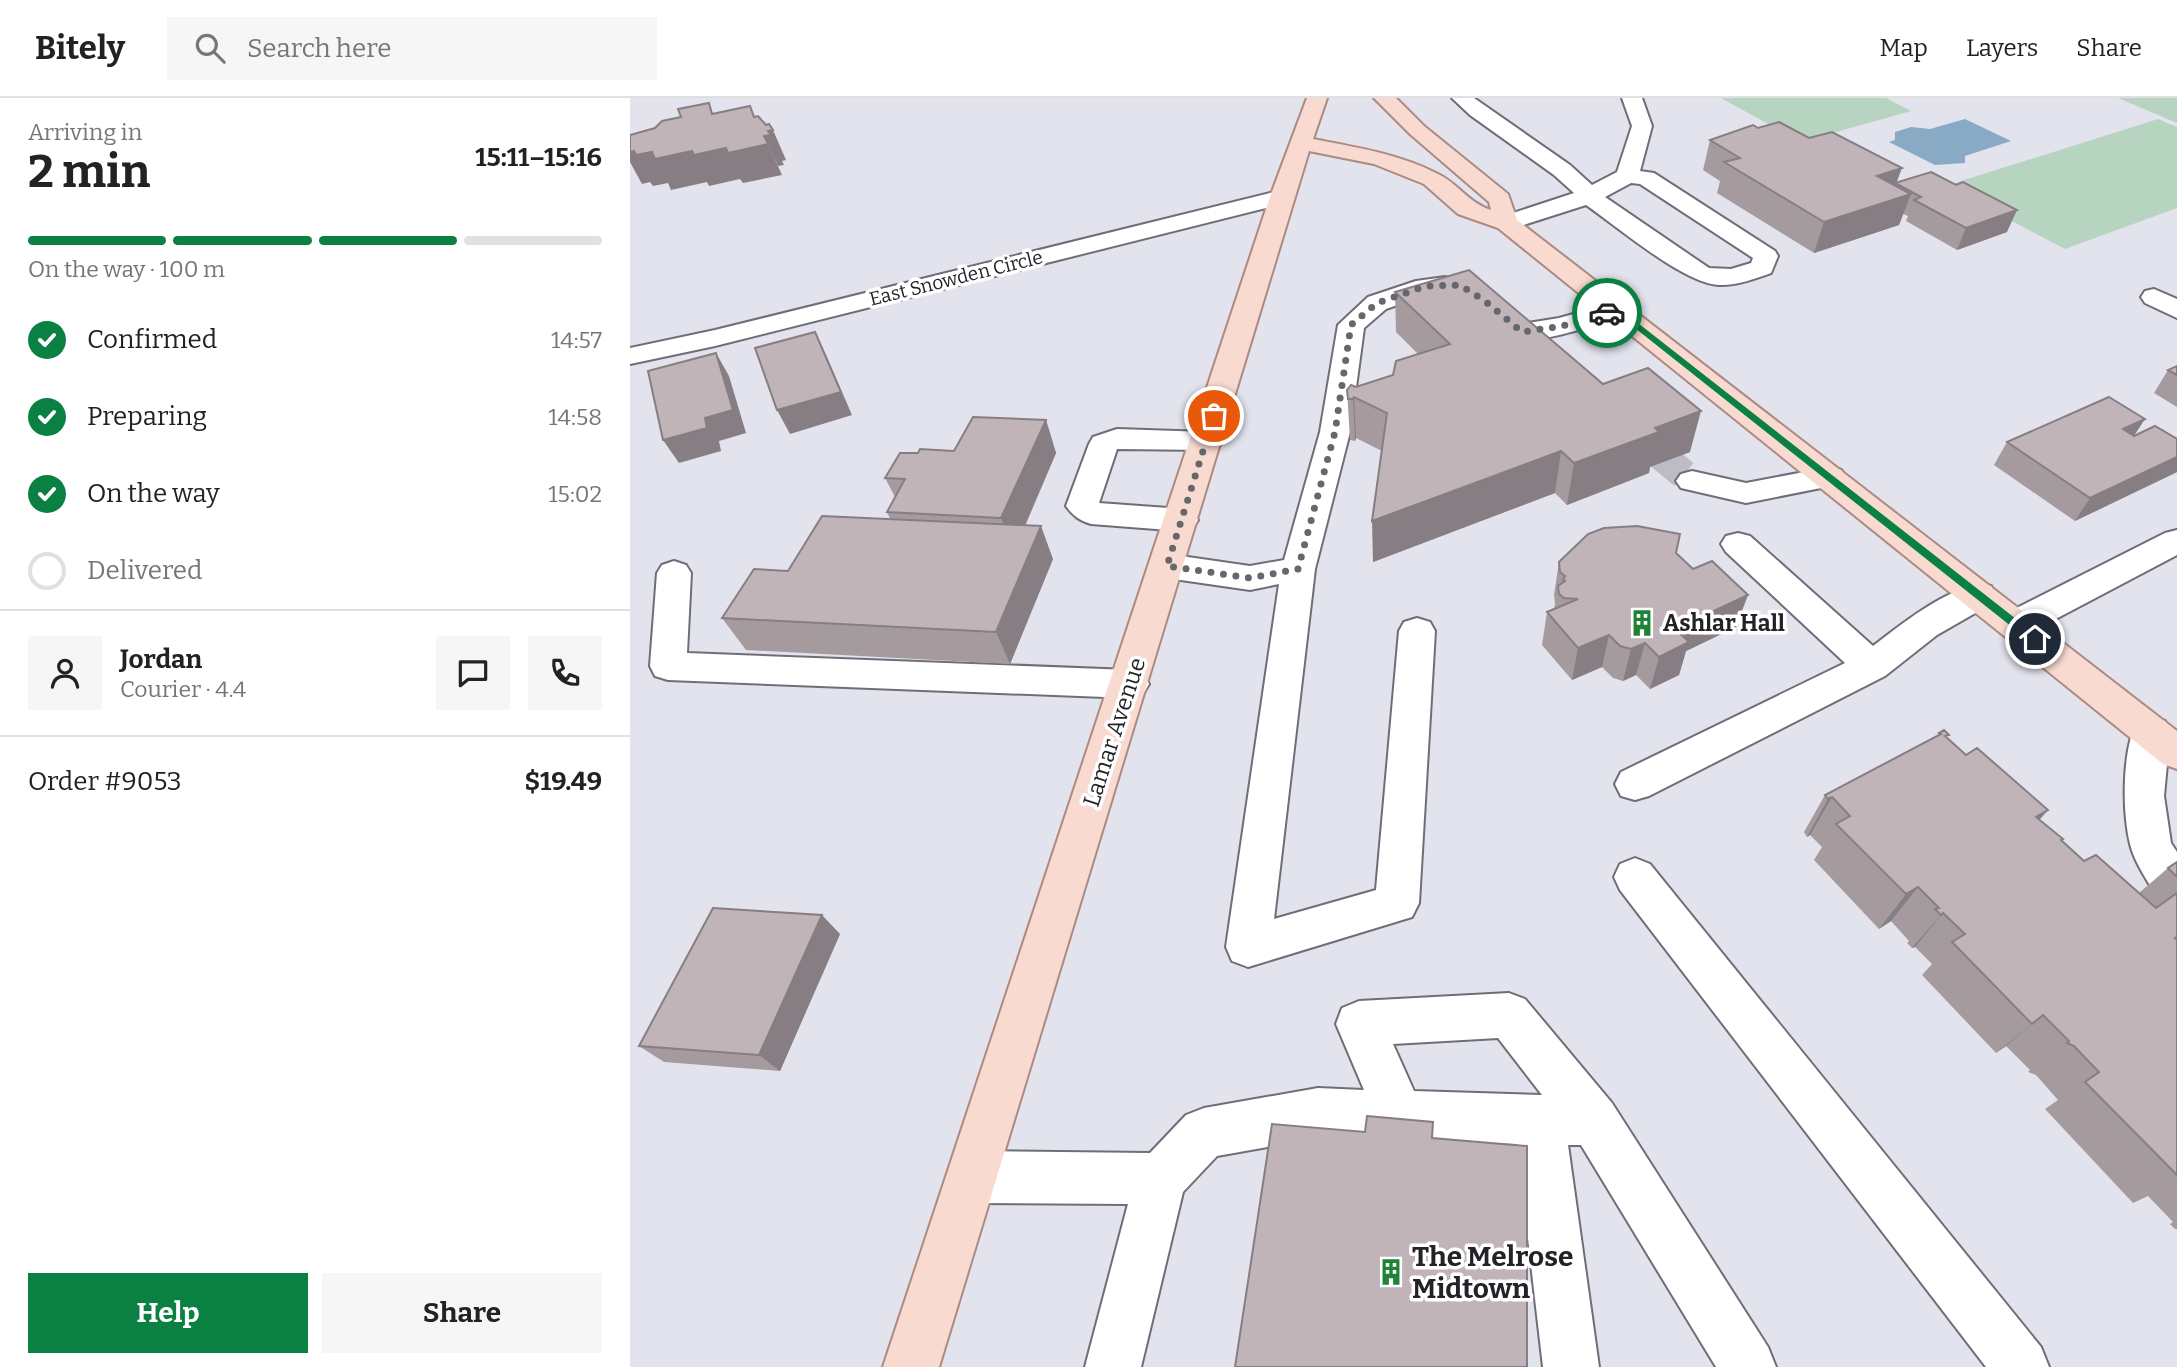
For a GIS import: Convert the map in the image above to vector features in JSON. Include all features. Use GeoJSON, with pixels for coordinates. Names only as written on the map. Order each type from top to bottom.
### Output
{"type":"FeatureCollection","features":[{"type":"Feature","properties":{"kind":"main road","name":"Lamar Avenue"},"geometry":{"type":"LineString","coordinates":[[911,1367],[1130,684],[1282,197],[1317,98]]}},
{"type":"Feature","properties":{"kind":"main road"},"geometry":{"type":"LineString","coordinates":[[1384,98],[1417,130],[1500,199],[1506,223]]}},
{"type":"Feature","properties":{"kind":"main road"},"geometry":{"type":"LineString","coordinates":[[1303,143],[1380,159],[1432,179],[1466,209],[1506,223],[2164,742]]}},
{"type":"Feature","properties":{"kind":"street"},"geometry":{"type":"LineString","coordinates":[[1462,98],[1503,131],[1577,182],[1589,196],[1700,273],[1714,279],[1738,276],[1762,268],[1766,256],[1646,178],[1627,176],[1589,196],[1506,223]]}},
{"type":"Feature","properties":{"kind":"street"},"geometry":{"type":"LineString","coordinates":[[1627,176],[1642,125],[1632,98]]}},
{"type":"Feature","properties":{"kind":"street","name":"East Snowden Circle"},"geometry":{"type":"LineString","coordinates":[[630,356],[715,338],[1282,197]]}},
{"type":"Feature","properties":{"kind":"street"},"geometry":{"type":"LineString","coordinates":[[1417,631],[1397,903],[1248,947],[1298,569],[1335,432],[1351,325],[1377,303],[1426,286],[1460,285],[1532,342],[1562,326],[1617,310]]}},
{"type":"Feature","properties":{"kind":"street"},"geometry":{"type":"LineString","coordinates":[[2154,297],[2177,310]]}},
{"type":"Feature","properties":{"kind":"street"},"geometry":{"type":"LineString","coordinates":[[1182,520],[1091,513],[1082,506],[1104,444],[1117,438],[1207,441]]}},
{"type":"Feature","properties":{"kind":"street"},"geometry":{"type":"LineString","coordinates":[[1692,481],[1746,493],[1830,477]]}},
{"type":"Feature","properties":{"kind":"street"},"geometry":{"type":"LineString","coordinates":[[2016,624],[2177,541]]}},
{"type":"Feature","properties":{"kind":"street"},"geometry":{"type":"LineString","coordinates":[[1738,544],[1872,666]]}},
{"type":"Feature","properties":{"kind":"street"},"geometry":{"type":"LineString","coordinates":[[1167,566],[1250,578],[1298,569]]}},
{"type":"Feature","properties":{"kind":"street"},"geometry":{"type":"LineString","coordinates":[[674,573],[668,667],[1130,684]]}},
{"type":"Feature","properties":{"kind":"street"},"geometry":{"type":"LineString","coordinates":[[1635,783],[1872,666],[1924,626],[1979,595]]}},
{"type":"Feature","properties":{"kind":"street"},"geometry":{"type":"LineString","coordinates":[[2164,742],[2144,796],[2151,845],[2177,892]]}},
{"type":"Feature","properties":{"kind":"street"},"geometry":{"type":"LineString","coordinates":[[1634,877],[2021,1367]]}},
{"type":"Feature","properties":{"kind":"street"},"geometry":{"type":"LineString","coordinates":[[1400,1115],[1359,1024],[1509,1015],[1594,1121],[1748,1367]]}},
{"type":"Feature","properties":{"kind":"street"},"geometry":{"type":"LineString","coordinates":[[1113,1367],[1160,1179],[1205,1133],[1318,1113],[1594,1121]]}},
{"type":"Feature","properties":{"kind":"street"},"geometry":{"type":"LineString","coordinates":[[1539,1119],[1571,1367]]}},
{"type":"Feature","properties":{"kind":"street"},"geometry":{"type":"LineString","coordinates":[[973,1177],[1160,1179]]}},
{"type":"Feature","properties":{"kind":"green space"},"geometry":{"type":"Polygon","coordinates":[[[1721,98],[1886,98],[1911,111],[1801,142],[1721,98]]]}},
{"type":"Feature","properties":{"kind":"green space"},"geometry":{"type":"Polygon","coordinates":[[[2118,98],[2177,98],[2177,123],[2118,98]]]}},
{"type":"Feature","properties":{"kind":"green space"},"geometry":{"type":"Polygon","coordinates":[[[2158,119],[2177,127],[2177,208],[2065,249],[1945,186],[2158,119]]]}},
{"type":"Feature","properties":{"kind":"water"},"geometry":{"type":"Polygon","coordinates":[[[1965,119],[2011,141],[1965,156],[1965,163],[1935,165],[1889,142],[1895,140],[1895,132],[1911,127],[1930,129],[1965,119]]]}},
{"type":"Feature","properties":{"kind":"building"},"geometry":{"type":"Polygon","coordinates":[[[709,103],[712,114],[750,106],[754,117],[758,116],[773,130],[768,131],[771,135],[764,136],[768,144],[728,153],[726,148],[694,155],[692,151],[655,159],[652,152],[636,155],[634,151],[630,152],[630,135],[655,128],[662,121],[681,117],[678,109],[709,103]]]}},
{"type":"Feature","properties":{"kind":"building"},"geometry":{"type":"Polygon","coordinates":[[[1779,122],[1809,138],[1832,132],[1902,168],[1877,176],[1911,194],[1824,222],[1724,162],[1740,158],[1710,140],[1753,125],[1758,128],[1779,122]]]}},
{"type":"Feature","properties":{"kind":"building"},"geometry":{"type":"Polygon","coordinates":[[[1931,172],[1956,185],[1963,182],[2017,210],[1966,228],[1914,200],[1921,197],[1895,183],[1931,172]]]}},
{"type":"Feature","properties":{"kind":"building"},"geometry":{"type":"Polygon","coordinates":[[[1469,270],[1603,384],[1648,368],[1701,411],[1655,428],[1659,432],[1574,463],[1561,451],[1372,521],[1387,413],[1354,397],[1348,399],[1347,390],[1351,385],[1356,387],[1393,375],[1396,361],[1450,344],[1395,292],[1469,270]]]}},
{"type":"Feature","properties":{"kind":"building"},"geometry":{"type":"Polygon","coordinates":[[[815,332],[841,392],[777,410],[755,348],[815,332]]]}},
{"type":"Feature","properties":{"kind":"building"},"geometry":{"type":"Polygon","coordinates":[[[716,353],[733,410],[705,418],[707,428],[663,440],[648,371],[716,353]]]}},
{"type":"Feature","properties":{"kind":"building"},"geometry":{"type":"Polygon","coordinates":[[[2177,366],[2177,375],[2168,370],[2177,366]]]}},
{"type":"Feature","properties":{"kind":"building"},"geometry":{"type":"Polygon","coordinates":[[[2109,397],[2145,419],[2123,429],[2134,436],[2155,426],[2177,439],[2177,457],[2090,498],[2007,442],[2109,397]]]}},
{"type":"Feature","properties":{"kind":"building"},"geometry":{"type":"Polygon","coordinates":[[[973,417],[1046,420],[1001,518],[887,512],[905,479],[885,478],[900,453],[918,453],[920,449],[954,451],[973,417]]]}},
{"type":"Feature","properties":{"kind":"building"},"geometry":{"type":"Polygon","coordinates":[[[822,516],[1041,526],[996,632],[722,618],[754,569],[788,571],[822,516]]]}},
{"type":"Feature","properties":{"kind":"building","name":"Ashlar Hall"},"geometry":{"type":"Polygon","coordinates":[[[1637,526],[1680,534],[1676,553],[1693,569],[1712,561],[1748,595],[1675,629],[1689,642],[1659,657],[1645,643],[1631,649],[1620,646],[1609,635],[1578,648],[1547,612],[1578,599],[1564,598],[1559,594],[1558,586],[1565,581],[1565,576],[1560,572],[1559,562],[1588,534],[1604,528],[1637,526]]]}},
{"type":"Feature","properties":{"kind":"building"},"geometry":{"type":"Polygon","coordinates":[[[1944,730],[1949,735],[1945,736],[1966,755],[1977,748],[2048,810],[2036,817],[2084,861],[2096,855],[2156,908],[2177,893],[2177,1175],[2085,1082],[2099,1072],[2074,1046],[2067,1043],[2069,1041],[2043,1015],[2032,1024],[1952,942],[1965,934],[1935,909],[1939,908],[1918,887],[1906,894],[1836,824],[1850,816],[1832,797],[1828,799],[1825,795],[1944,730]]]}},
{"type":"Feature","properties":{"kind":"building"},"geometry":{"type":"Polygon","coordinates":[[[2177,862],[2177,877],[2168,868],[2177,862]]]}},
{"type":"Feature","properties":{"kind":"building"},"geometry":{"type":"Polygon","coordinates":[[[713,908],[822,915],[759,1055],[639,1046],[713,908]]]}},
{"type":"Feature","properties":{"kind":"building","name":"The Melrose Midtown"},"geometry":{"type":"Polygon","coordinates":[[[1367,1116],[1433,1122],[1432,1138],[1527,1146],[1527,1367],[1235,1367],[1272,1124],[1365,1132],[1367,1116]]]}},
{"type":"Feature","properties":{"kind":"tunnel"},"geometry":{"type":"LineString","coordinates":[[1626,427],[1692,481]]}},
{"type":"Feature","properties":{"kind":"way so far"},"geometry":{"type":"LineString","coordinates":[[1214,416],[1167,566],[1250,578],[1298,569],[1335,432],[1351,325],[1377,303],[1426,286],[1460,285],[1485,301],[1522,332],[1562,326],[1607,313]]}},
{"type":"Feature","properties":{"kind":"place","name":"Ashlar Hall"},"geometry":{"type":"Point","coordinates":[1642,623]}},
{"type":"Feature","properties":{"kind":"place","name":"The Melrose Midtown"},"geometry":{"type":"Point","coordinates":[1391,1272]}},
{"type":"Feature","properties":{"kind":"route"},"geometry":{"type":"LineString","coordinates":[[1607,313],[1617,310],[2035,639]]}}]}
